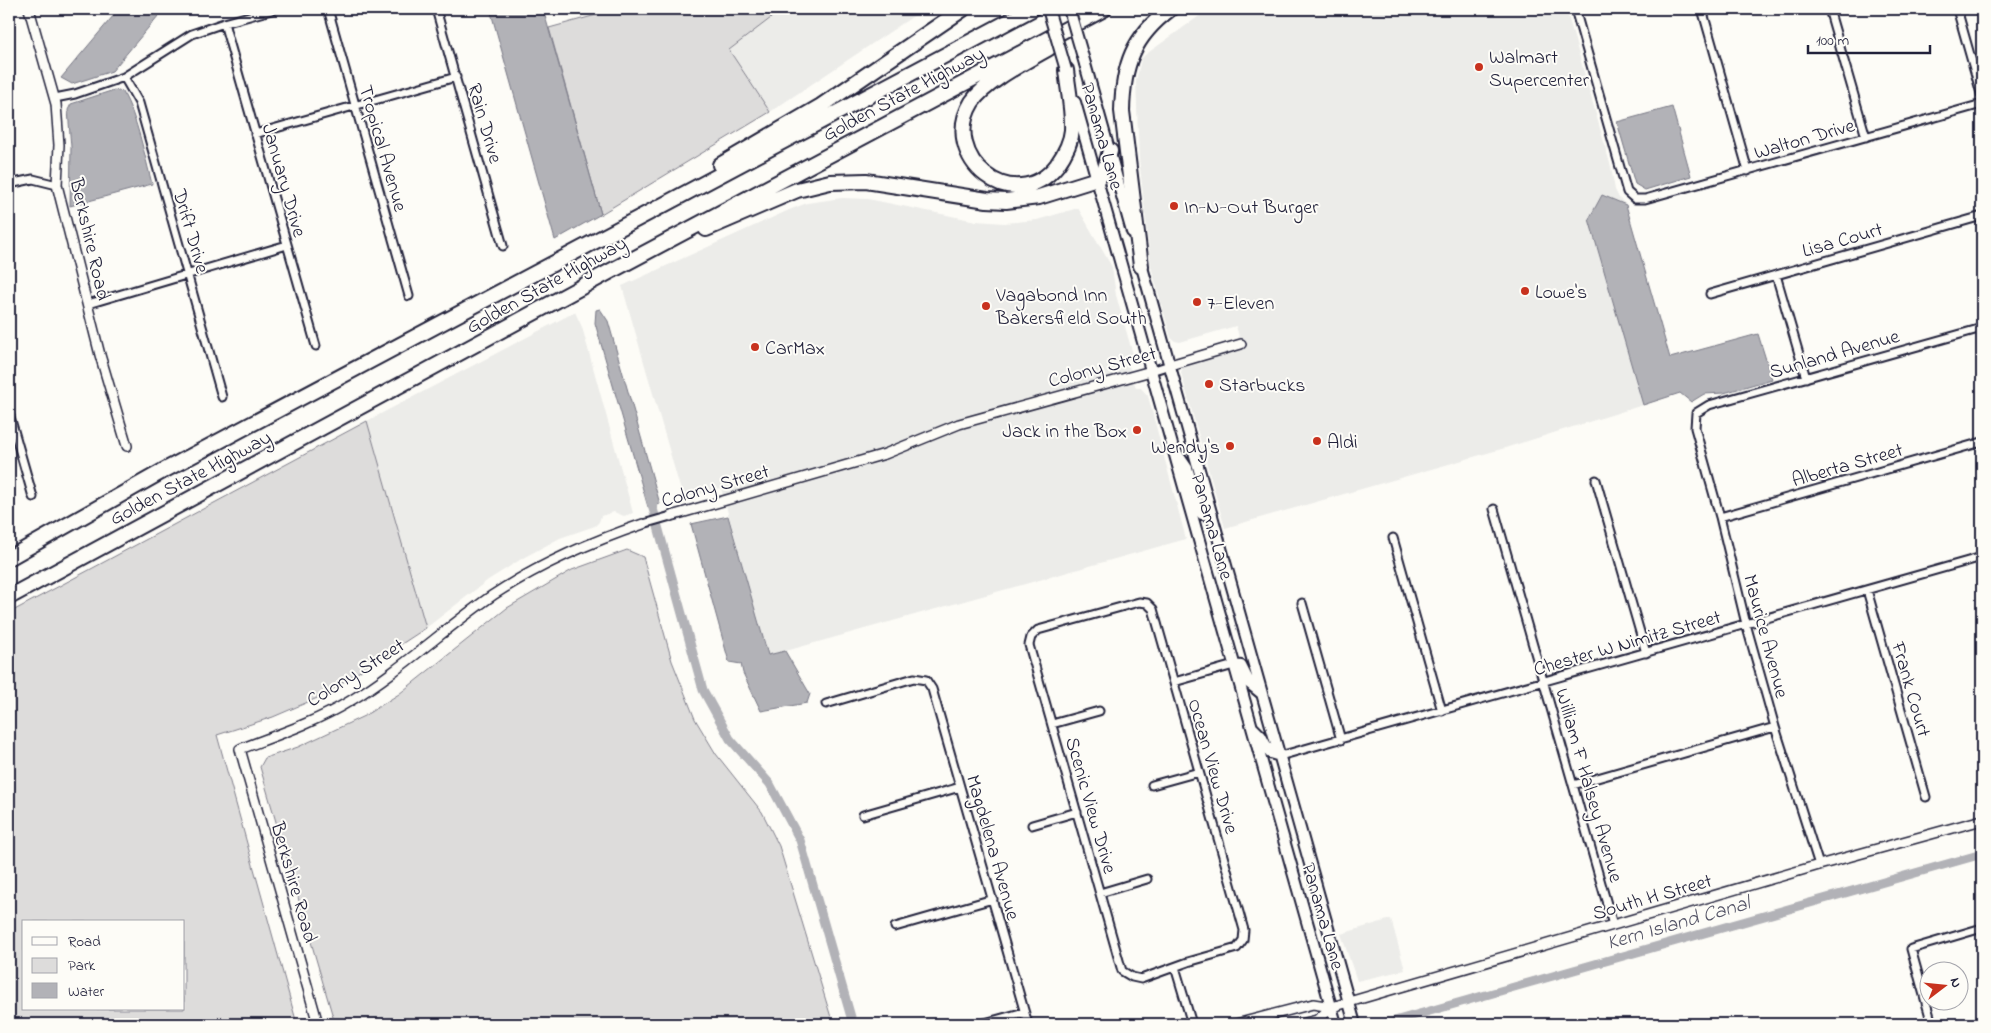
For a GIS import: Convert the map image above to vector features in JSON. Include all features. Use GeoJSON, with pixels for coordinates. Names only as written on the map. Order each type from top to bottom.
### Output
{"type":"FeatureCollection","features":[{"type":"Feature","properties":{"kind":"highway"},"geometry":{"type":"LineString","coordinates":[[596,241],[821,106],[963,9]]}},
{"type":"Feature","properties":{"kind":"highway"},"geometry":{"type":"LineString","coordinates":[[963,46],[1023,9]]}},
{"type":"Feature","properties":{"kind":"highway","name":"Golden State Highway"},"geometry":{"type":"LineString","coordinates":[[9,558],[171,466],[1032,9]]}},
{"type":"Feature","properties":{"kind":"highway","name":"Golden State Highway"},"geometry":{"type":"LineString","coordinates":[[9,597],[609,272],[1104,9]]}},
{"type":"Feature","properties":{"kind":"highway"},"geometry":{"type":"LineString","coordinates":[[1066,70],[1072,131],[1069,145],[1063,157],[1050,174],[1034,183],[1006,186],[986,176],[978,169],[968,153],[964,133],[967,112],[978,94],[992,83],[1112,9]]}},
{"type":"Feature","properties":{"kind":"highway"},"geometry":{"type":"LineString","coordinates":[[1141,266],[1122,111],[1122,91],[1130,56],[1137,42],[1146,30],[1170,9]]}},
{"type":"Feature","properties":{"kind":"highway"},"geometry":{"type":"LineString","coordinates":[[609,272],[797,190],[822,183],[848,180],[866,181],[987,200],[1006,201],[1039,197],[1097,179],[1104,172],[1110,151]]}},
{"type":"Feature","properties":{"kind":"main road","name":"Panama Lane"},"geometry":{"type":"LineString","coordinates":[[1048,9],[1336,1024]]}},
{"type":"Feature","properties":{"kind":"main road","name":"Panama Lane"},"geometry":{"type":"LineString","coordinates":[[1069,9],[1355,1024]]}},
{"type":"Feature","properties":{"kind":"main road"},"geometry":{"type":"LineString","coordinates":[[1172,447],[1187,468],[1202,514],[1212,515]]}},
{"type":"Feature","properties":{"kind":"main road"},"geometry":{"type":"LineString","coordinates":[[1234,665],[1242,666],[1250,684],[1261,693]]}},
{"type":"Feature","properties":{"kind":"main road"},"geometry":{"type":"LineString","coordinates":[[1251,726],[1261,736],[1270,753],[1280,756]]}},
{"type":"Feature","properties":{"kind":"street","name":"Berkshire Road"},"geometry":{"type":"LineString","coordinates":[[29,9],[55,98],[60,145],[58,185],[127,446]]}},
{"type":"Feature","properties":{"kind":"street"},"geometry":{"type":"LineString","coordinates":[[55,98],[75,94],[124,77],[192,34],[275,9]]}},
{"type":"Feature","properties":{"kind":"street","name":"Tropical Avenue"},"geometry":{"type":"LineString","coordinates":[[328,9],[409,296]]}},
{"type":"Feature","properties":{"kind":"street","name":"Rain Drive"},"geometry":{"type":"LineString","coordinates":[[436,9],[503,246]]}},
{"type":"Feature","properties":{"kind":"street","name":"Walton Drive"},"geometry":{"type":"LineString","coordinates":[[1575,9],[1627,192],[1635,199],[1645,199],[1748,171],[1982,104]]}},
{"type":"Feature","properties":{"kind":"street"},"geometry":{"type":"LineString","coordinates":[[1702,9],[1748,171]]}},
{"type":"Feature","properties":{"kind":"street"},"geometry":{"type":"LineString","coordinates":[[1829,9],[1866,137]]}},
{"type":"Feature","properties":{"kind":"street"},"geometry":{"type":"LineString","coordinates":[[1957,9],[1982,97]]}},
{"type":"Feature","properties":{"kind":"street","name":"January Drive"},"geometry":{"type":"LineString","coordinates":[[224,23],[316,346]]}},
{"type":"Feature","properties":{"kind":"street","name":"Drift Drive"},"geometry":{"type":"LineString","coordinates":[[124,77],[138,103],[222,397]]}},
{"type":"Feature","properties":{"kind":"street"},"geometry":{"type":"LineString","coordinates":[[255,134],[456,77]]}},
{"type":"Feature","properties":{"kind":"street"},"geometry":{"type":"LineString","coordinates":[[9,184],[33,180],[58,185]]}},
{"type":"Feature","properties":{"kind":"street","name":"Lisa Court"},"geometry":{"type":"LineString","coordinates":[[1710,294],[1982,216]]}},
{"type":"Feature","properties":{"kind":"street"},"geometry":{"type":"LineString","coordinates":[[88,304],[287,245]]}},
{"type":"Feature","properties":{"kind":"street"},"geometry":{"type":"LineString","coordinates":[[1776,275],[1806,378]]}},
{"type":"Feature","properties":{"kind":"street","name":"Sunland Avenue"},"geometry":{"type":"LineString","coordinates":[[1696,413],[1709,405],[1982,328]]}},
{"type":"Feature","properties":{"kind":"street","name":"Colony Street"},"geometry":{"type":"LineString","coordinates":[[240,749],[289,730],[349,702],[389,676],[492,596],[522,577],[584,546],[643,524],[885,454],[959,424],[1241,344]]}},
{"type":"Feature","properties":{"kind":"street"},"geometry":{"type":"LineString","coordinates":[[9,413],[32,497]]}},
{"type":"Feature","properties":{"kind":"street","name":"Maurice Avenue"},"geometry":{"type":"LineString","coordinates":[[1696,413],[1695,428],[1720,517],[1746,624],[1775,727],[1819,866]]}},
{"type":"Feature","properties":{"kind":"street","name":"Alberta Street"},"geometry":{"type":"LineString","coordinates":[[1720,517],[1982,442]]}},
{"type":"Feature","properties":{"kind":"street"},"geometry":{"type":"LineString","coordinates":[[1596,480],[1646,653]]}},
{"type":"Feature","properties":{"kind":"street","name":"William F Halsey Avenue"},"geometry":{"type":"LineString","coordinates":[[1494,509],[1613,925]]}},
{"type":"Feature","properties":{"kind":"street"},"geometry":{"type":"LineString","coordinates":[[1393,538],[1442,711]]}},
{"type":"Feature","properties":{"kind":"street","name":"Chester W Nimitz Street"},"geometry":{"type":"LineString","coordinates":[[1280,756],[1982,557]]}},
{"type":"Feature","properties":{"kind":"street","name":"Frank Court"},"geometry":{"type":"LineString","coordinates":[[1867,590],[1926,797]]}},
{"type":"Feature","properties":{"kind":"street","name":"Scenic View Drive"},"geometry":{"type":"LineString","coordinates":[[1147,603],[1139,602],[1038,630],[1031,637],[1029,645],[1122,971],[1132,977],[1141,979],[1176,967]]}},
{"type":"Feature","properties":{"kind":"street","name":"Ocean View Drive"},"geometry":{"type":"LineString","coordinates":[[1147,603],[1153,609],[1244,930],[1243,940],[1237,948],[1176,967]]}},
{"type":"Feature","properties":{"kind":"street"},"geometry":{"type":"LineString","coordinates":[[1302,604],[1341,740]]}},
{"type":"Feature","properties":{"kind":"street"},"geometry":{"type":"LineString","coordinates":[[1174,682],[1234,665]]}},
{"type":"Feature","properties":{"kind":"street","name":"Magdelena Avenue"},"geometry":{"type":"LineString","coordinates":[[826,704],[914,678],[926,680],[932,689],[1028,1024]]}},
{"type":"Feature","properties":{"kind":"street"},"geometry":{"type":"LineString","coordinates":[[1052,724],[1099,711]]}},
{"type":"Feature","properties":{"kind":"street"},"geometry":{"type":"LineString","coordinates":[[1573,785],[1775,727]]}},
{"type":"Feature","properties":{"kind":"street","name":"Berkshire Road"},"geometry":{"type":"LineString","coordinates":[[240,749],[318,1024]]}},
{"type":"Feature","properties":{"kind":"street"},"geometry":{"type":"LineString","coordinates":[[1152,785],[1199,772]]}},
{"type":"Feature","properties":{"kind":"street"},"geometry":{"type":"LineString","coordinates":[[863,815],[960,787]]}},
{"type":"Feature","properties":{"kind":"street"},"geometry":{"type":"LineString","coordinates":[[1032,826],[1077,812]]}},
{"type":"Feature","properties":{"kind":"street","name":"South H Street"},"geometry":{"type":"LineString","coordinates":[[1301,1024],[1317,1020],[1332,1007],[1982,820]]}},
{"type":"Feature","properties":{"kind":"street"},"geometry":{"type":"LineString","coordinates":[[1100,893],[1147,879]]}},
{"type":"Feature","properties":{"kind":"street"},"geometry":{"type":"LineString","coordinates":[[895,927],[992,900]]}},
{"type":"Feature","properties":{"kind":"street"},"geometry":{"type":"LineString","coordinates":[[1932,1024],[1910,949],[1982,928]]}},
{"type":"Feature","properties":{"kind":"street"},"geometry":{"type":"LineString","coordinates":[[1176,967],[1192,1024]]}},
{"type":"Feature","properties":{"kind":"street","name":"South H Street"},"geometry":{"type":"LineString","coordinates":[[1236,1024],[1313,1004],[1332,1007]]}},
{"type":"Feature","properties":{"kind":"street"},"geometry":{"type":"LineString","coordinates":[[981,1024],[1024,1012]]}},
{"type":"Feature","properties":{"kind":"shaded area"},"geometry":{"type":"Polygon","coordinates":[[[769,9],[924,9],[770,112],[729,50],[771,18],[769,9]]]}},
{"type":"Feature","properties":{"kind":"shaded area"},"geometry":{"type":"Polygon","coordinates":[[[1209,9],[1566,9],[1611,167],[1615,190],[1619,198],[1626,205],[1602,195],[1589,219],[1643,405],[1505,448],[1225,528],[1181,373],[1182,368],[1186,364],[1242,347],[1236,326],[1180,342],[1171,338],[1151,267],[1139,159],[1136,81],[1141,59],[1145,55],[1209,9]]]}},
{"type":"Feature","properties":{"kind":"shaded area"},"geometry":{"type":"Polygon","coordinates":[[[842,198],[868,199],[976,221],[1004,223],[1037,220],[1078,208],[1112,267],[1116,295],[1132,351],[1132,355],[1127,360],[1136,388],[1141,388],[1148,396],[1186,539],[768,656],[721,488],[683,498],[622,286],[789,210],[807,203],[842,198]]]}},
{"type":"Feature","properties":{"kind":"shaded area"},"geometry":{"type":"Polygon","coordinates":[[[575,312],[582,327],[633,513],[624,516],[614,512],[601,516],[595,526],[560,538],[523,558],[488,580],[426,628],[367,421],[575,312]]]}},
{"type":"Feature","properties":{"kind":"shaded area"},"geometry":{"type":"Polygon","coordinates":[[[1391,919],[1405,970],[1357,981],[1341,934],[1391,919]]]}},
{"type":"Feature","properties":{"kind":"green space"},"geometry":{"type":"Polygon","coordinates":[[[618,9],[769,9],[771,18],[729,50],[770,112],[601,214],[549,28],[618,9]]]}},
{"type":"Feature","properties":{"kind":"green space"},"geometry":{"type":"Polygon","coordinates":[[[367,421],[426,628],[322,696],[273,717],[217,735],[297,1024],[9,1024],[9,613],[367,421]]]}},
{"type":"Feature","properties":{"kind":"green space"},"geometry":{"type":"Polygon","coordinates":[[[627,550],[643,557],[672,661],[695,719],[716,754],[762,812],[779,846],[833,1024],[335,1024],[260,767],[265,758],[298,747],[364,716],[399,694],[507,608],[572,570],[627,550]]]}},
{"type":"Feature","properties":{"kind":"water"},"geometry":{"type":"Polygon","coordinates":[[[119,9],[164,9],[112,71],[72,84],[61,78],[119,9]]]}},
{"type":"Feature","properties":{"kind":"water"},"geometry":{"type":"Polygon","coordinates":[[[490,9],[543,9],[601,214],[555,240],[490,9]]]}},
{"type":"Feature","properties":{"kind":"water"},"geometry":{"type":"Polygon","coordinates":[[[114,90],[123,92],[133,114],[152,184],[70,206],[71,147],[68,110],[71,104],[114,90]]]}},
{"type":"Feature","properties":{"kind":"water"},"geometry":{"type":"Polygon","coordinates":[[[1672,107],[1691,176],[1645,190],[1635,184],[1617,122],[1672,107]]]}},
{"type":"Feature","properties":{"kind":"water"},"geometry":{"type":"Polygon","coordinates":[[[1602,195],[1626,205],[1670,358],[1758,334],[1772,379],[1724,393],[1704,394],[1691,402],[1680,393],[1643,405],[1589,219],[1602,195]]]}},
{"type":"Feature","properties":{"kind":"water"},"geometry":{"type":"Polygon","coordinates":[[[600,309],[608,321],[660,504],[648,507],[595,323],[596,310],[600,309]]]}},
{"type":"Feature","properties":{"kind":"water"},"geometry":{"type":"Polygon","coordinates":[[[728,516],[768,655],[785,651],[810,694],[807,703],[761,711],[743,673],[741,664],[729,662],[691,524],[728,516]]]}},
{"type":"Feature","properties":{"kind":"waterway"},"geometry":{"type":"LineString","coordinates":[[649,494],[703,690],[730,739],[770,784],[800,840],[853,1024]]}},
{"type":"Feature","properties":{"kind":"waterway","name":"Kern Island Canal"},"geometry":{"type":"LineString","coordinates":[[1384,1024],[1982,854]]}},
{"type":"Feature","properties":{"kind":"place","name":"Walmart Supercenter"},"geometry":{"type":"Point","coordinates":[1479,67]}},
{"type":"Feature","properties":{"kind":"place","name":"In-N-Out Burger"},"geometry":{"type":"Point","coordinates":[1174,206]}},
{"type":"Feature","properties":{"kind":"place","name":"Lowe's"},"geometry":{"type":"Point","coordinates":[1525,291]}},
{"type":"Feature","properties":{"kind":"place","name":"7-Eleven"},"geometry":{"type":"Point","coordinates":[1197,302]}},
{"type":"Feature","properties":{"kind":"place","name":"Vagabond Inn Bakersfield South"},"geometry":{"type":"Point","coordinates":[986,306]}},
{"type":"Feature","properties":{"kind":"place","name":"CarMax"},"geometry":{"type":"Point","coordinates":[755,347]}},
{"type":"Feature","properties":{"kind":"place","name":"Starbucks"},"geometry":{"type":"Point","coordinates":[1209,384]}},
{"type":"Feature","properties":{"kind":"place","name":"Jack in the Box"},"geometry":{"type":"Point","coordinates":[1137,430]}},
{"type":"Feature","properties":{"kind":"place","name":"Aldi"},"geometry":{"type":"Point","coordinates":[1317,441]}},
{"type":"Feature","properties":{"kind":"place","name":"Wendy's"},"geometry":{"type":"Point","coordinates":[1230,446]}}]}
